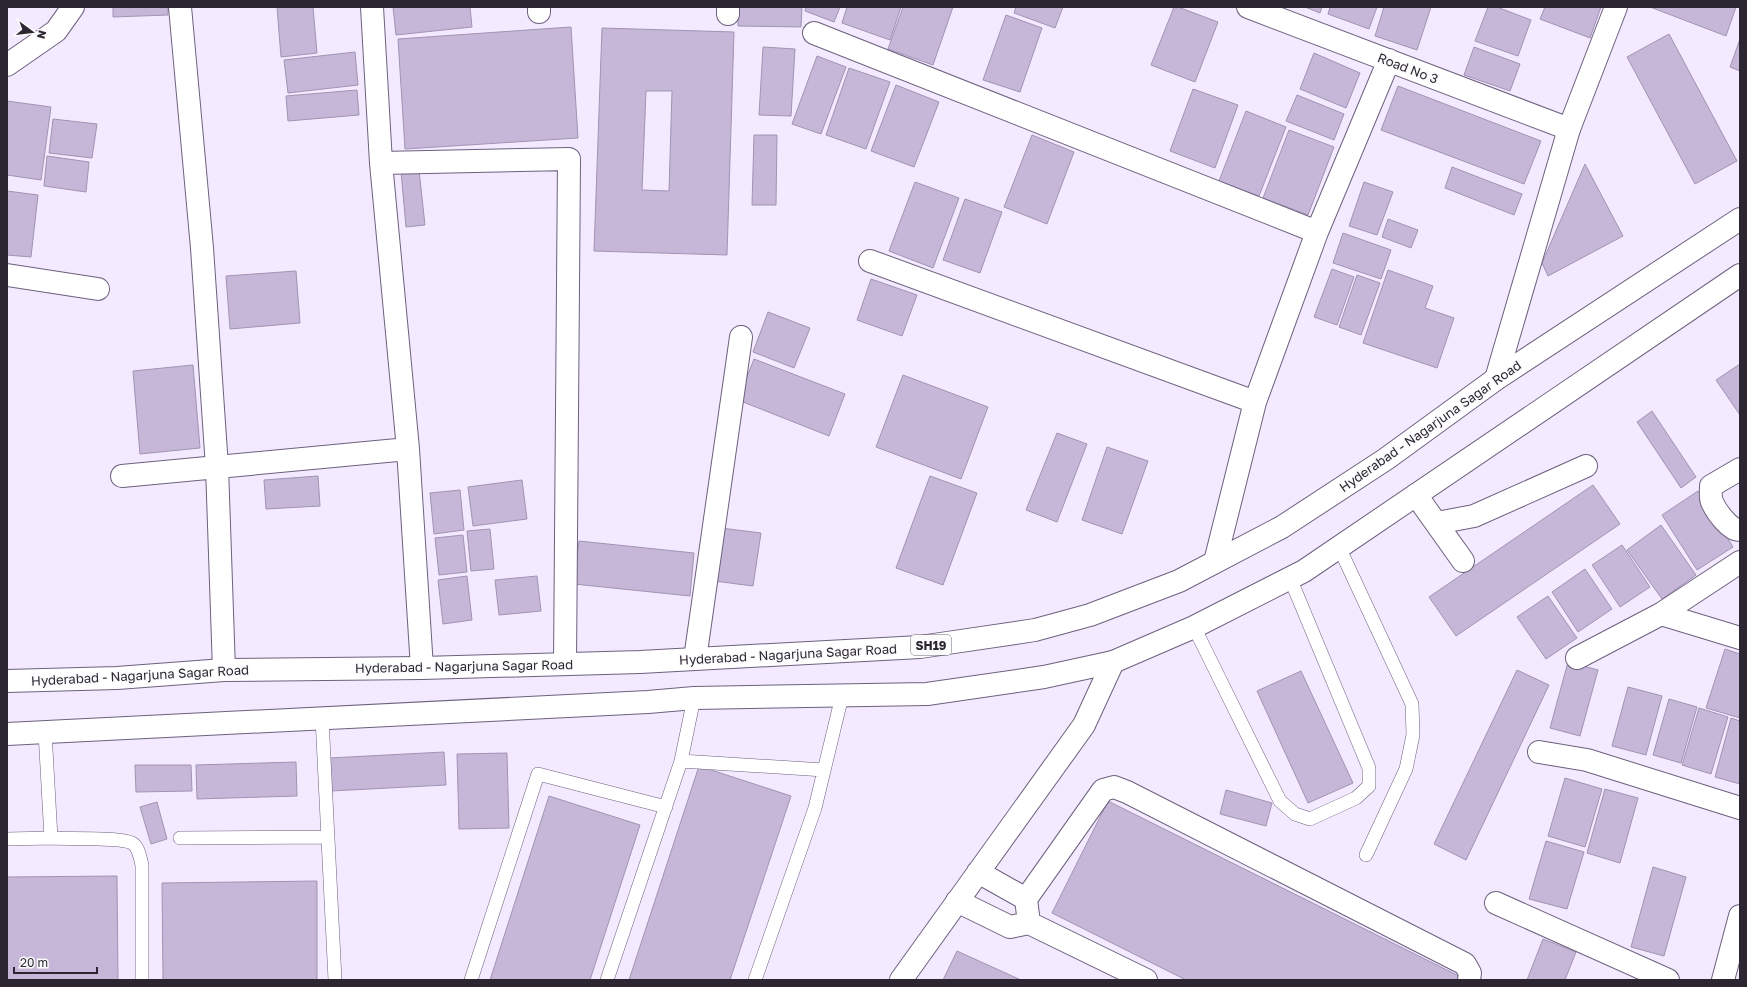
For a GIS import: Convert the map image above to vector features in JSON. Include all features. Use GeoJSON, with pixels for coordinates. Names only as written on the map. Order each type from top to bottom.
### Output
{"type":"FeatureCollection","features":[{"type":"Feature","properties":{"kind":"street"},"geometry":{"type":"LineString","coordinates":[[7,65],[56,31],[73,7]]}},
{"type":"Feature","properties":{"kind":"street"},"geometry":{"type":"LineString","coordinates":[[180,7],[202,248],[217,467],[224,670]]}},
{"type":"Feature","properties":{"kind":"street"},"geometry":{"type":"LineString","coordinates":[[372,7],[381,163],[408,449],[422,668]]}},
{"type":"Feature","properties":{"kind":"street","name":"Road No 3"},"geometry":{"type":"LineString","coordinates":[[1249,7],[1569,129]]}},
{"type":"Feature","properties":{"kind":"street"},"geometry":{"type":"LineString","coordinates":[[1496,379],[1569,129],[1616,7]]}},
{"type":"Feature","properties":{"kind":"street"},"geometry":{"type":"LineString","coordinates":[[814,33],[1317,232]]}},
{"type":"Feature","properties":{"kind":"street"},"geometry":{"type":"LineString","coordinates":[[1215,562],[1255,402],[1317,232],[1389,60]]}},
{"type":"Feature","properties":{"kind":"street"},"geometry":{"type":"LineString","coordinates":[[381,163],[569,159],[565,664]]}},
{"type":"Feature","properties":{"kind":"street","name":"Hyderabad - Nagarjuna Sagar Road"},"geometry":{"type":"LineString","coordinates":[[7,682],[117,678],[224,670],[422,668],[695,659],[920,647],[1035,630],[1090,615],[1179,581],[1282,526],[1386,460],[1496,379],[1740,219]]}},
{"type":"Feature","properties":{"kind":"street"},"geometry":{"type":"LineString","coordinates":[[870,261],[1255,402]]}},
{"type":"Feature","properties":{"kind":"street"},"geometry":{"type":"LineString","coordinates":[[7,734],[648,702],[694,698],[927,694],[1044,677],[1113,662],[1194,626],[1304,571],[1740,274]]}},
{"type":"Feature","properties":{"kind":"street"},"geometry":{"type":"LineString","coordinates":[[7,275],[98,289]]}},
{"type":"Feature","properties":{"kind":"street"},"geometry":{"type":"LineString","coordinates":[[695,659],[742,337]]}},
{"type":"Feature","properties":{"kind":"street"},"geometry":{"type":"LineString","coordinates":[[122,476],[408,449]]}},
{"type":"Feature","properties":{"kind":"street"},"geometry":{"type":"LineString","coordinates":[[1437,523],[1474,516],[1586,466]]}},
{"type":"Feature","properties":{"kind":"street"},"geometry":{"type":"LineString","coordinates":[[1740,469],[1711,486],[1710,493],[1711,501],[1728,526],[1736,530],[1740,530]]}},
{"type":"Feature","properties":{"kind":"street"},"geometry":{"type":"LineString","coordinates":[[1416,495],[1463,561]]}},
{"type":"Feature","properties":{"kind":"street"},"geometry":{"type":"LineString","coordinates":[[1577,658],[1661,614],[1740,562]]}},
{"type":"Feature","properties":{"kind":"street"},"geometry":{"type":"LineString","coordinates":[[1661,614],[1740,638]]}},
{"type":"Feature","properties":{"kind":"street"},"geometry":{"type":"LineString","coordinates":[[901,980],[1084,724],[1113,662]]}},
{"type":"Feature","properties":{"kind":"street"},"geometry":{"type":"LineString","coordinates":[[1539,752],[1587,760],[1740,808]]}},
{"type":"Feature","properties":{"kind":"street"},"geometry":{"type":"LineString","coordinates":[[1028,923],[1026,898],[1103,790],[1114,787],[1127,792],[1465,964],[1470,973],[1469,980]]}},
{"type":"Feature","properties":{"kind":"street"},"geometry":{"type":"LineString","coordinates":[[978,872],[1026,898]]}},
{"type":"Feature","properties":{"kind":"street"},"geometry":{"type":"LineString","coordinates":[[957,901],[1010,927],[1028,923],[1146,980]]}},
{"type":"Feature","properties":{"kind":"street"},"geometry":{"type":"LineString","coordinates":[[1496,903],[1668,980]]}},
{"type":"Feature","properties":{"kind":"street"},"geometry":{"type":"LineString","coordinates":[[1723,980],[1740,916]]}},
{"type":"Feature","properties":{"kind":"lane"},"geometry":{"type":"LineString","coordinates":[[1339,547],[1412,704],[1413,735],[1406,769],[1366,855]]}},
{"type":"Feature","properties":{"kind":"lane"},"geometry":{"type":"LineString","coordinates":[[1194,626],[1280,802],[1294,814],[1310,818],[1356,798],[1369,786],[1369,768],[1290,578]]}},
{"type":"Feature","properties":{"kind":"lane"},"geometry":{"type":"LineString","coordinates":[[755,980],[815,808],[842,696]]}},
{"type":"Feature","properties":{"kind":"lane"},"geometry":{"type":"LineString","coordinates":[[608,980],[682,761],[694,698]]}},
{"type":"Feature","properties":{"kind":"lane"},"geometry":{"type":"LineString","coordinates":[[322,718],[335,980]]}},
{"type":"Feature","properties":{"kind":"lane"},"geometry":{"type":"LineString","coordinates":[[45,732],[51,838]]}},
{"type":"Feature","properties":{"kind":"lane"},"geometry":{"type":"LineString","coordinates":[[682,761],[824,770]]}},
{"type":"Feature","properties":{"kind":"lane"},"geometry":{"type":"LineString","coordinates":[[471,980],[538,774],[666,807]]}},
{"type":"Feature","properties":{"kind":"lane"},"geometry":{"type":"LineString","coordinates":[[180,838],[328,837]]}},
{"type":"Feature","properties":{"kind":"lane"},"geometry":{"type":"LineString","coordinates":[[7,839],[51,838],[120,840],[132,843],[139,851],[142,865],[142,980]]}},
{"type":"Feature","properties":{"kind":"building"},"geometry":{"type":"Polygon","coordinates":[[[113,7],[168,7],[168,15],[113,17],[113,7]]]}},
{"type":"Feature","properties":{"kind":"building"},"geometry":{"type":"Polygon","coordinates":[[[277,7],[313,7],[317,53],[281,57],[277,7]]]}},
{"type":"Feature","properties":{"kind":"building"},"geometry":{"type":"Polygon","coordinates":[[[393,7],[470,7],[472,27],[396,35],[393,7]]]}},
{"type":"Feature","properties":{"kind":"building"},"geometry":{"type":"Polygon","coordinates":[[[738,7],[802,7],[801,27],[738,26],[738,7]]]}},
{"type":"Feature","properties":{"kind":"building"},"geometry":{"type":"Polygon","coordinates":[[[806,7],[840,7],[834,22],[805,11],[806,7]]]}},
{"type":"Feature","properties":{"kind":"building"},"geometry":{"type":"Polygon","coordinates":[[[847,7],[901,7],[890,40],[842,23],[847,7]]]}},
{"type":"Feature","properties":{"kind":"building"},"geometry":{"type":"Polygon","coordinates":[[[903,7],[953,7],[933,65],[888,49],[903,7]]]}},
{"type":"Feature","properties":{"kind":"building"},"geometry":{"type":"Polygon","coordinates":[[[1016,7],[1063,7],[1055,28],[1014,13],[1016,7]]]}},
{"type":"Feature","properties":{"kind":"building"},"geometry":{"type":"Polygon","coordinates":[[[1174,7],[1178,7],[1218,22],[1195,82],[1151,65],[1174,7]]]}},
{"type":"Feature","properties":{"kind":"building"},"geometry":{"type":"Polygon","coordinates":[[[1305,7],[1322,7],[1320,13],[1305,7]]]}},
{"type":"Feature","properties":{"kind":"building"},"geometry":{"type":"Polygon","coordinates":[[[1330,7],[1377,7],[1369,29],[1328,14],[1330,7]]]}},
{"type":"Feature","properties":{"kind":"building"},"geometry":{"type":"Polygon","coordinates":[[[1384,7],[1431,7],[1417,50],[1375,36],[1384,7]]]}},
{"type":"Feature","properties":{"kind":"building"},"geometry":{"type":"Polygon","coordinates":[[[1488,7],[1497,7],[1531,20],[1518,56],[1475,41],[1488,7]]]}},
{"type":"Feature","properties":{"kind":"building"},"geometry":{"type":"Polygon","coordinates":[[[1545,7],[1601,7],[1590,38],[1540,19],[1545,7]]]}},
{"type":"Feature","properties":{"kind":"building"},"geometry":{"type":"Polygon","coordinates":[[[1650,7],[1736,7],[1726,36],[1650,7]]]}},
{"type":"Feature","properties":{"kind":"building"},"geometry":{"type":"Polygon","coordinates":[[[1006,15],[1042,28],[1020,92],[983,80],[1006,15]]]}},
{"type":"Feature","properties":{"kind":"building"},"geometry":{"type":"Polygon","coordinates":[[[571,27],[578,138],[405,149],[398,39],[571,27]]]}},
{"type":"Feature","properties":{"kind":"building"},"geometry":{"type":"Polygon","coordinates":[[[602,28],[734,32],[727,255],[594,251],[602,28]],[[646,91],[642,190],[669,191],[672,91],[646,91]]]}},
{"type":"Feature","properties":{"kind":"building"},"geometry":{"type":"Polygon","coordinates":[[[1669,34],[1737,161],[1695,184],[1627,57],[1669,34]]]}},
{"type":"Feature","properties":{"kind":"building"},"geometry":{"type":"Polygon","coordinates":[[[1740,39],[1740,71],[1730,67],[1740,39]]]}},
{"type":"Feature","properties":{"kind":"building"},"geometry":{"type":"Polygon","coordinates":[[[763,47],[795,49],[791,116],[759,115],[763,47]]]}},
{"type":"Feature","properties":{"kind":"building"},"geometry":{"type":"Polygon","coordinates":[[[1474,47],[1520,64],[1510,91],[1464,75],[1474,47]]]}},
{"type":"Feature","properties":{"kind":"building"},"geometry":{"type":"Polygon","coordinates":[[[355,52],[358,85],[288,93],[284,60],[355,52]]]}},
{"type":"Feature","properties":{"kind":"building"},"geometry":{"type":"Polygon","coordinates":[[[1314,53],[1360,73],[1346,108],[1300,89],[1314,53]]]}},
{"type":"Feature","properties":{"kind":"building"},"geometry":{"type":"Polygon","coordinates":[[[817,56],[846,67],[821,134],[792,124],[817,56]]]}},
{"type":"Feature","properties":{"kind":"building"},"geometry":{"type":"Polygon","coordinates":[[[849,68],[890,82],[866,149],[826,135],[849,68]]]}},
{"type":"Feature","properties":{"kind":"building"},"geometry":{"type":"Polygon","coordinates":[[[896,85],[939,102],[914,167],[871,151],[896,85]]]}},
{"type":"Feature","properties":{"kind":"building"},"geometry":{"type":"Polygon","coordinates":[[[1398,86],[1541,141],[1524,184],[1381,130],[1398,86]]]}},
{"type":"Feature","properties":{"kind":"building"},"geometry":{"type":"Polygon","coordinates":[[[1193,89],[1238,105],[1215,168],[1170,151],[1193,89]]]}},
{"type":"Feature","properties":{"kind":"building"},"geometry":{"type":"Polygon","coordinates":[[[357,90],[359,115],[288,121],[286,96],[357,90]]]}},
{"type":"Feature","properties":{"kind":"building"},"geometry":{"type":"Polygon","coordinates":[[[1297,95],[1344,114],[1334,140],[1286,121],[1297,95]]]}},
{"type":"Feature","properties":{"kind":"building"},"geometry":{"type":"Polygon","coordinates":[[[7,101],[51,107],[41,180],[7,175],[7,101]]]}},
{"type":"Feature","properties":{"kind":"building"},"geometry":{"type":"Polygon","coordinates":[[[1246,111],[1286,127],[1259,196],[1219,181],[1246,111]]]}},
{"type":"Feature","properties":{"kind":"building"},"geometry":{"type":"Polygon","coordinates":[[[53,119],[97,124],[92,158],[49,153],[53,119]]]}},
{"type":"Feature","properties":{"kind":"building"},"geometry":{"type":"Polygon","coordinates":[[[1289,130],[1334,147],[1308,215],[1263,198],[1289,130]]]}},
{"type":"Feature","properties":{"kind":"building"},"geometry":{"type":"Polygon","coordinates":[[[754,135],[777,135],[776,205],[752,205],[754,135]]]}},
{"type":"Feature","properties":{"kind":"building"},"geometry":{"type":"Polygon","coordinates":[[[1032,135],[1074,152],[1047,224],[1004,207],[1032,135]]]}},
{"type":"Feature","properties":{"kind":"building"},"geometry":{"type":"Polygon","coordinates":[[[47,156],[89,162],[86,192],[44,186],[47,156]]]}},
{"type":"Feature","properties":{"kind":"building"},"geometry":{"type":"Polygon","coordinates":[[[1585,164],[1623,236],[1548,276],[1542,263],[1585,164]]]}},
{"type":"Feature","properties":{"kind":"building"},"geometry":{"type":"Polygon","coordinates":[[[1452,167],[1522,194],[1514,215],[1445,188],[1452,167]]]}},
{"type":"Feature","properties":{"kind":"building"},"geometry":{"type":"Polygon","coordinates":[[[419,170],[425,225],[406,227],[401,172],[419,170]]]}},
{"type":"Feature","properties":{"kind":"building"},"geometry":{"type":"Polygon","coordinates":[[[915,182],[959,198],[933,268],[889,251],[915,182]]]}},
{"type":"Feature","properties":{"kind":"building"},"geometry":{"type":"Polygon","coordinates":[[[1364,182],[1393,192],[1377,235],[1349,226],[1364,182]]]}},
{"type":"Feature","properties":{"kind":"building"},"geometry":{"type":"Polygon","coordinates":[[[7,191],[38,195],[31,257],[7,255],[7,191]]]}},
{"type":"Feature","properties":{"kind":"building"},"geometry":{"type":"Polygon","coordinates":[[[965,199],[1002,212],[980,273],[943,260],[965,199]]]}},
{"type":"Feature","properties":{"kind":"building"},"geometry":{"type":"Polygon","coordinates":[[[1388,219],[1418,230],[1411,248],[1382,237],[1388,219]]]}},
{"type":"Feature","properties":{"kind":"building"},"geometry":{"type":"Polygon","coordinates":[[[1343,233],[1391,250],[1381,279],[1333,263],[1343,233]]]}},
{"type":"Feature","properties":{"kind":"building"},"geometry":{"type":"Polygon","coordinates":[[[1332,269],[1354,277],[1337,325],[1314,317],[1332,269]]]}},
{"type":"Feature","properties":{"kind":"building"},"geometry":{"type":"Polygon","coordinates":[[[1388,270],[1433,286],[1425,308],[1454,318],[1437,368],[1363,343],[1388,270]]]}},
{"type":"Feature","properties":{"kind":"building"},"geometry":{"type":"Polygon","coordinates":[[[296,271],[300,323],[230,329],[226,276],[296,271]]]}},
{"type":"Feature","properties":{"kind":"building"},"geometry":{"type":"Polygon","coordinates":[[[1357,275],[1380,283],[1361,335],[1339,327],[1357,275]]]}},
{"type":"Feature","properties":{"kind":"building"},"geometry":{"type":"Polygon","coordinates":[[[871,279],[917,295],[902,336],[857,320],[871,279]]]}},
{"type":"Feature","properties":{"kind":"building"},"geometry":{"type":"Polygon","coordinates":[[[768,312],[810,328],[794,368],[753,352],[768,312]]]}},
{"type":"Feature","properties":{"kind":"building"},"geometry":{"type":"Polygon","coordinates":[[[754,359],[845,394],[829,436],[738,400],[754,359]]]}},
{"type":"Feature","properties":{"kind":"building"},"geometry":{"type":"Polygon","coordinates":[[[1740,364],[1740,415],[1716,380],[1740,364]]]}},
{"type":"Feature","properties":{"kind":"building"},"geometry":{"type":"Polygon","coordinates":[[[193,365],[200,448],[140,454],[133,371],[193,365]]]}},
{"type":"Feature","properties":{"kind":"building"},"geometry":{"type":"Polygon","coordinates":[[[903,375],[988,407],[961,479],[876,447],[903,375]]]}},
{"type":"Feature","properties":{"kind":"building"},"geometry":{"type":"Polygon","coordinates":[[[1652,411],[1696,477],[1681,488],[1637,422],[1652,411]]]}},
{"type":"Feature","properties":{"kind":"building"},"geometry":{"type":"Polygon","coordinates":[[[1057,433],[1087,444],[1057,522],[1026,510],[1057,433]]]}},
{"type":"Feature","properties":{"kind":"building"},"geometry":{"type":"Polygon","coordinates":[[[1107,447],[1148,461],[1122,534],[1082,520],[1107,447]]]}},
{"type":"Feature","properties":{"kind":"building"},"geometry":{"type":"Polygon","coordinates":[[[318,476],[320,506],[266,509],[264,480],[318,476]]]}},
{"type":"Feature","properties":{"kind":"building"},"geometry":{"type":"Polygon","coordinates":[[[930,476],[977,493],[943,585],[896,568],[930,476]]]}},
{"type":"Feature","properties":{"kind":"building"},"geometry":{"type":"Polygon","coordinates":[[[522,480],[527,519],[473,526],[468,487],[522,480]]]}},
{"type":"Feature","properties":{"kind":"building"},"geometry":{"type":"Polygon","coordinates":[[[1593,485],[1620,524],[1456,636],[1429,597],[1593,485]]]}},
{"type":"Feature","properties":{"kind":"building"},"geometry":{"type":"Polygon","coordinates":[[[460,490],[464,530],[434,534],[430,493],[460,490]]]}},
{"type":"Feature","properties":{"kind":"building"},"geometry":{"type":"Polygon","coordinates":[[[1698,491],[1733,547],[1697,570],[1662,515],[1698,491]]]}},
{"type":"Feature","properties":{"kind":"building"},"geometry":{"type":"Polygon","coordinates":[[[1661,525],[1696,575],[1662,599],[1627,550],[1661,525]]]}},
{"type":"Feature","properties":{"kind":"building"},"geometry":{"type":"Polygon","coordinates":[[[721,528],[761,533],[753,586],[714,581],[721,528]]]}},
{"type":"Feature","properties":{"kind":"building"},"geometry":{"type":"Polygon","coordinates":[[[490,529],[494,569],[471,571],[467,531],[490,529]]]}},
{"type":"Feature","properties":{"kind":"building"},"geometry":{"type":"Polygon","coordinates":[[[463,535],[467,572],[439,575],[435,538],[463,535]]]}},
{"type":"Feature","properties":{"kind":"building"},"geometry":{"type":"Polygon","coordinates":[[[579,541],[694,553],[690,596],[574,584],[579,541]]]}},
{"type":"Feature","properties":{"kind":"building"},"geometry":{"type":"Polygon","coordinates":[[[1622,545],[1650,587],[1620,607],[1592,565],[1622,545]]]}},
{"type":"Feature","properties":{"kind":"building"},"geometry":{"type":"Polygon","coordinates":[[[1585,569],[1612,609],[1578,632],[1552,592],[1585,569]]]}},
{"type":"Feature","properties":{"kind":"building"},"geometry":{"type":"Polygon","coordinates":[[[467,576],[472,620],[443,624],[438,580],[467,576]]]}},
{"type":"Feature","properties":{"kind":"building"},"geometry":{"type":"Polygon","coordinates":[[[537,576],[541,611],[499,615],[495,580],[537,576]]]}},
{"type":"Feature","properties":{"kind":"building"},"geometry":{"type":"Polygon","coordinates":[[[1548,596],[1577,638],[1546,659],[1517,617],[1548,596]]]}},
{"type":"Feature","properties":{"kind":"building"},"geometry":{"type":"Polygon","coordinates":[[[1725,649],[1740,654],[1740,718],[1706,708],[1725,649]]]}},
{"type":"Feature","properties":{"kind":"building"},"geometry":{"type":"Polygon","coordinates":[[[1568,662],[1598,670],[1580,736],[1550,728],[1568,662]]]}},
{"type":"Feature","properties":{"kind":"building"},"geometry":{"type":"Polygon","coordinates":[[[1517,670],[1549,685],[1466,860],[1434,844],[1517,670]]]}},
{"type":"Feature","properties":{"kind":"building"},"geometry":{"type":"Polygon","coordinates":[[[1301,671],[1353,783],[1308,803],[1257,691],[1301,671]]]}},
{"type":"Feature","properties":{"kind":"building"},"geometry":{"type":"Polygon","coordinates":[[[1628,687],[1662,696],[1646,755],[1612,746],[1628,687]]]}},
{"type":"Feature","properties":{"kind":"building"},"geometry":{"type":"Polygon","coordinates":[[[1669,699],[1697,707],[1681,763],[1653,755],[1669,699]]]}},
{"type":"Feature","properties":{"kind":"building"},"geometry":{"type":"Polygon","coordinates":[[[1699,708],[1728,717],[1711,774],[1682,765],[1699,708]]]}},
{"type":"Feature","properties":{"kind":"building"},"geometry":{"type":"Polygon","coordinates":[[[1731,718],[1740,721],[1740,784],[1715,777],[1731,718]]]}},
{"type":"Feature","properties":{"kind":"building"},"geometry":{"type":"Polygon","coordinates":[[[444,752],[446,785],[331,791],[329,758],[444,752]]]}},
{"type":"Feature","properties":{"kind":"building"},"geometry":{"type":"Polygon","coordinates":[[[507,753],[509,828],[459,829],[457,754],[507,753]]]}},
{"type":"Feature","properties":{"kind":"building"},"geometry":{"type":"Polygon","coordinates":[[[296,762],[297,796],[197,799],[196,765],[296,762]]]}},
{"type":"Feature","properties":{"kind":"building"},"geometry":{"type":"Polygon","coordinates":[[[135,765],[191,765],[192,791],[136,792],[135,765]]]}},
{"type":"Feature","properties":{"kind":"building"},"geometry":{"type":"Polygon","coordinates":[[[699,766],[791,796],[730,980],[629,980],[699,766]]]}},
{"type":"Feature","properties":{"kind":"building"},"geometry":{"type":"Polygon","coordinates":[[[1565,778],[1602,789],[1585,847],[1548,836],[1565,778]]]}},
{"type":"Feature","properties":{"kind":"building"},"geometry":{"type":"Polygon","coordinates":[[[1605,789],[1638,798],[1620,863],[1587,853],[1605,789]]]}},
{"type":"Feature","properties":{"kind":"building"},"geometry":{"type":"Polygon","coordinates":[[[1226,790],[1272,803],[1266,826],[1220,814],[1226,790]]]}},
{"type":"Feature","properties":{"kind":"building"},"geometry":{"type":"Polygon","coordinates":[[[549,796],[640,825],[590,980],[490,980],[549,796]]]}},
{"type":"Feature","properties":{"kind":"building"},"geometry":{"type":"Polygon","coordinates":[[[1108,801],[1459,976],[1457,980],[1186,980],[1052,913],[1108,801]]]}},
{"type":"Feature","properties":{"kind":"building"},"geometry":{"type":"Polygon","coordinates":[[[157,802],[167,839],[151,844],[140,807],[157,802]]]}},
{"type":"Feature","properties":{"kind":"building"},"geometry":{"type":"Polygon","coordinates":[[[1546,841],[1584,852],[1567,909],[1529,899],[1546,841]]]}},
{"type":"Feature","properties":{"kind":"building"},"geometry":{"type":"Polygon","coordinates":[[[1653,867],[1686,877],[1664,956],[1631,947],[1653,867]]]}},
{"type":"Feature","properties":{"kind":"building"},"geometry":{"type":"Polygon","coordinates":[[[117,876],[118,980],[7,980],[7,877],[117,876]]]}},
{"type":"Feature","properties":{"kind":"building"},"geometry":{"type":"Polygon","coordinates":[[[317,881],[317,980],[163,980],[162,883],[317,881]]]}},
{"type":"Feature","properties":{"kind":"building"},"geometry":{"type":"Polygon","coordinates":[[[1543,939],[1576,952],[1565,980],[1527,980],[1543,939]]]}},
{"type":"Feature","properties":{"kind":"building"},"geometry":{"type":"Polygon","coordinates":[[[957,951],[1021,980],[943,980],[957,951]]]}}]}
